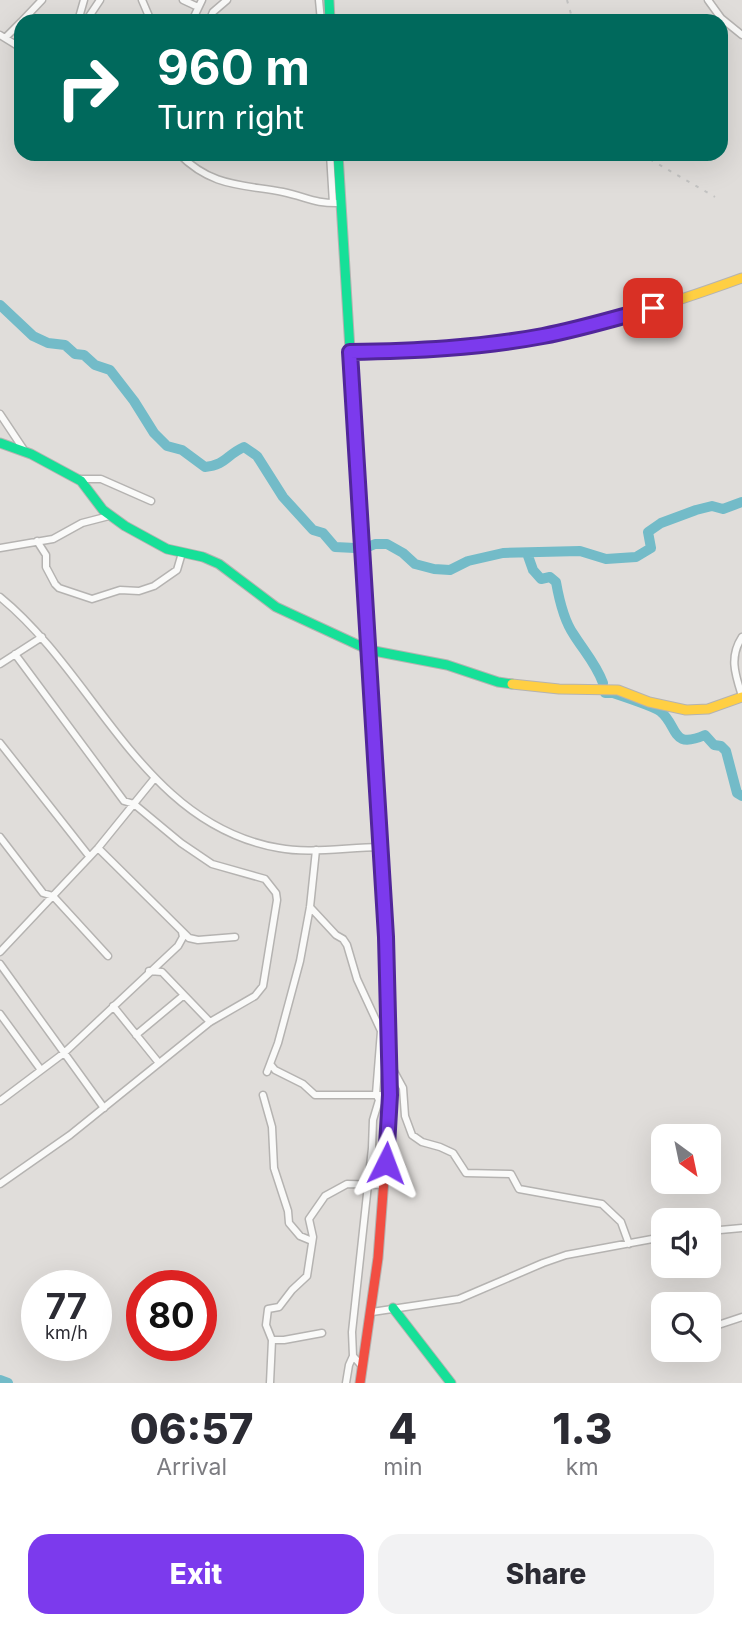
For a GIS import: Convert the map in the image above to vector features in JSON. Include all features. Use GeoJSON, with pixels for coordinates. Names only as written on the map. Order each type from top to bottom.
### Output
{"type":"FeatureCollection","features":[{"type":"Feature","properties":{"kind":"main road"},"geometry":{"type":"LineString","coordinates":[[338,161],[337,203],[350,352],[386,937],[390,1095],[385,1185],[372,1312],[361,1382]]}},
{"type":"Feature","properties":{"kind":"main road"},"geometry":{"type":"LineString","coordinates":[[350,352],[454,348],[544,336],[642,311],[742,278]]}},
{"type":"Feature","properties":{"kind":"main road"},"geometry":{"type":"LineString","coordinates":[[0,443],[24,451],[76,478],[109,516],[159,545],[219,564],[276,607],[369,650],[447,665],[498,682],[559,689],[618,690],[649,702],[687,710],[708,709],[742,696]]}},
{"type":"Feature","properties":{"kind":"main road"},"geometry":{"type":"LineString","coordinates":[[393,1308],[436,1360],[451,1383]]}},
{"type":"Feature","properties":{"kind":"street"},"geometry":{"type":"LineString","coordinates":[[28,14],[42,0]]}},
{"type":"Feature","properties":{"kind":"street"},"geometry":{"type":"LineString","coordinates":[[183,0],[198,7]]}},
{"type":"Feature","properties":{"kind":"street"},"geometry":{"type":"LineString","coordinates":[[195,14],[202,0]]}},
{"type":"Feature","properties":{"kind":"street"},"geometry":{"type":"LineString","coordinates":[[212,14],[227,0]]}},
{"type":"Feature","properties":{"kind":"street"},"geometry":{"type":"LineString","coordinates":[[728,24],[742,35]]}},
{"type":"Feature","properties":{"kind":"street"},"geometry":{"type":"LineString","coordinates":[[187,161],[198,171],[226,184],[285,192],[310,201],[337,203],[331,161]]}},
{"type":"Feature","properties":{"kind":"street"},"geometry":{"type":"LineString","coordinates":[[0,414],[24,451]]}},
{"type":"Feature","properties":{"kind":"street"},"geometry":{"type":"LineString","coordinates":[[76,478],[101,479],[151,501]]}},
{"type":"Feature","properties":{"kind":"street"},"geometry":{"type":"LineString","coordinates":[[0,548],[53,539],[82,523],[109,516]]}},
{"type":"Feature","properties":{"kind":"street"},"geometry":{"type":"LineString","coordinates":[[37,541],[46,555],[46,567],[55,584],[59,588],[92,599],[120,590],[139,591],[154,586],[177,570],[182,553]]}},
{"type":"Feature","properties":{"kind":"street"},"geometry":{"type":"LineString","coordinates":[[0,597],[42,637],[154,779],[216,827],[237,837],[279,848],[380,847]]}},
{"type":"Feature","properties":{"kind":"street"},"geometry":{"type":"LineString","coordinates":[[0,664],[42,637]]}},
{"type":"Feature","properties":{"kind":"street"},"geometry":{"type":"LineString","coordinates":[[742,637],[733,660],[742,696]]}},
{"type":"Feature","properties":{"kind":"street"},"geometry":{"type":"LineString","coordinates":[[0,1184],[104,1108],[210,1021],[255,996],[262,986],[272,940],[276,893],[265,879],[221,868],[199,857],[134,804],[124,801],[15,654]]}},
{"type":"Feature","properties":{"kind":"street"},"geometry":{"type":"LineString","coordinates":[[0,743],[89,856]]}},
{"type":"Feature","properties":{"kind":"street"},"geometry":{"type":"LineString","coordinates":[[0,952],[98,848],[154,779]]}},
{"type":"Feature","properties":{"kind":"street"},"geometry":{"type":"LineString","coordinates":[[0,837],[43,893],[53,896],[108,956]]}},
{"type":"Feature","properties":{"kind":"street"},"geometry":{"type":"LineString","coordinates":[[98,848],[182,932],[196,940]]}},
{"type":"Feature","properties":{"kind":"street"},"geometry":{"type":"LineString","coordinates":[[316,849],[310,907],[300,961],[269,1069],[303,1084],[315,1095],[390,1095]]}},
{"type":"Feature","properties":{"kind":"street"},"geometry":{"type":"LineString","coordinates":[[310,907],[347,945],[357,979],[388,1048]]}},
{"type":"Feature","properties":{"kind":"street"},"geometry":{"type":"LineString","coordinates":[[0,1101],[64,1053],[178,946],[183,940],[182,932]]}},
{"type":"Feature","properties":{"kind":"street"},"geometry":{"type":"LineString","coordinates":[[178,946],[196,940],[235,937]]}},
{"type":"Feature","properties":{"kind":"street"},"geometry":{"type":"LineString","coordinates":[[162,972],[165,956]]}},
{"type":"Feature","properties":{"kind":"street"},"geometry":{"type":"LineString","coordinates":[[0,964],[104,1108]]}},
{"type":"Feature","properties":{"kind":"street"},"geometry":{"type":"LineString","coordinates":[[149,971],[162,972],[210,1021]]}},
{"type":"Feature","properties":{"kind":"street"},"geometry":{"type":"LineString","coordinates":[[136,1035],[184,995]]}},
{"type":"Feature","properties":{"kind":"street"},"geometry":{"type":"LineString","coordinates":[[113,1006],[159,1063]]}},
{"type":"Feature","properties":{"kind":"street"},"geometry":{"type":"LineString","coordinates":[[0,1014],[41,1070]]}},
{"type":"Feature","properties":{"kind":"street"},"geometry":{"type":"LineString","coordinates":[[346,1383],[353,1356],[353,1321],[366,1183],[373,1120],[379,1100],[376,1094],[381,1031]]}},
{"type":"Feature","properties":{"kind":"street"},"geometry":{"type":"LineString","coordinates":[[388,1061],[403,1088],[407,1124],[416,1139],[453,1153],[466,1173],[511,1174],[519,1189],[602,1204],[621,1222],[629,1244]]}},
{"type":"Feature","properties":{"kind":"street"},"geometry":{"type":"LineString","coordinates":[[263,1095],[272,1127],[277,1180],[289,1223],[300,1236],[312,1241]]}},
{"type":"Feature","properties":{"kind":"street"},"geometry":{"type":"LineString","coordinates":[[270,1383],[272,1340],[266,1325],[268,1309],[279,1307],[307,1276],[312,1241],[309,1219],[325,1196],[347,1184],[385,1185]]}},
{"type":"Feature","properties":{"kind":"street"},"geometry":{"type":"LineString","coordinates":[[721,1230],[742,1228]]}},
{"type":"Feature","properties":{"kind":"street"},"geometry":{"type":"LineString","coordinates":[[372,1312],[459,1299],[543,1263],[577,1252],[651,1239]]}},
{"type":"Feature","properties":{"kind":"street"},"geometry":{"type":"LineString","coordinates":[[721,1324],[742,1317]]}},
{"type":"Feature","properties":{"kind":"street"},"geometry":{"type":"LineString","coordinates":[[272,1340],[322,1333]]}},
{"type":"Feature","properties":{"kind":"street"},"geometry":{"type":"LineString","coordinates":[[353,1356],[357,1363],[363,1365]]}},
{"type":"Feature","properties":{"kind":"waterway"},"geometry":{"type":"LineString","coordinates":[[0,305],[33,336],[48,343],[65,345],[75,354],[84,355],[95,365],[110,370],[154,433],[167,446],[182,450],[205,467],[222,462],[244,447],[257,456],[283,497],[313,530],[323,533],[335,547],[355,548]]}},
{"type":"Feature","properties":{"kind":"waterway"},"geometry":{"type":"LineString","coordinates":[[368,547],[387,544],[415,564],[450,570],[468,561],[503,553],[580,551],[606,559],[636,557],[651,548],[648,532],[661,523],[696,510],[712,506],[723,509],[742,502]]}},
{"type":"Feature","properties":{"kind":"waterway"},"geometry":{"type":"LineString","coordinates":[[527,553],[533,570],[541,579],[550,577],[556,582],[567,623],[603,683]]}},
{"type":"Feature","properties":{"kind":"waterway"},"geometry":{"type":"LineString","coordinates":[[605,693],[613,693],[660,711],[680,738],[686,740],[705,735],[714,745],[721,746],[726,751],[737,793],[742,796]]}},
{"type":"Feature","properties":{"kind":"waterway"},"geometry":{"type":"LineString","coordinates":[[0,1380],[8,1383]]}},
{"type":"Feature","properties":{"kind":"railway"},"geometry":{"type":"LineString","coordinates":[[567,0],[571,14]]}},
{"type":"Feature","properties":{"kind":"railway"},"geometry":{"type":"LineString","coordinates":[[653,161],[715,197]]}},
{"type":"Feature","properties":{"kind":"traffic: fast"},"geometry":{"type":"LineString","coordinates":[[329,0],[330,14]]}},
{"type":"Feature","properties":{"kind":"traffic: fast"},"geometry":{"type":"LineString","coordinates":[[338,161],[365,595]]}},
{"type":"Feature","properties":{"kind":"traffic: fast"},"geometry":{"type":"LineString","coordinates":[[0,443],[31,454],[81,481],[103,510],[125,526],[167,549],[203,557],[219,564],[276,607],[369,650],[447,665],[512,684]]}},
{"type":"Feature","properties":{"kind":"traffic: fast"},"geometry":{"type":"LineString","coordinates":[[393,1308],[451,1383]]}},
{"type":"Feature","properties":{"kind":"traffic: slow"},"geometry":{"type":"LineString","coordinates":[[350,352],[457,347],[549,335],[633,314],[742,278]]}},
{"type":"Feature","properties":{"kind":"traffic: slow"},"geometry":{"type":"LineString","coordinates":[[365,595],[386,937],[390,1095],[385,1166]]}},
{"type":"Feature","properties":{"kind":"traffic: slow"},"geometry":{"type":"LineString","coordinates":[[512,684],[559,689],[618,690],[649,702],[686,710],[708,709],[742,697]]}},
{"type":"Feature","properties":{"kind":"traffic: jam"},"geometry":{"type":"LineString","coordinates":[[360,1383],[378,1258],[385,1166]]}},
{"type":"Feature","properties":{"kind":"route"},"geometry":{"type":"LineString","coordinates":[[386,1163],[390,1095],[386,937],[350,352],[403,352],[519,340],[610,321],[653,308]]}}]}
